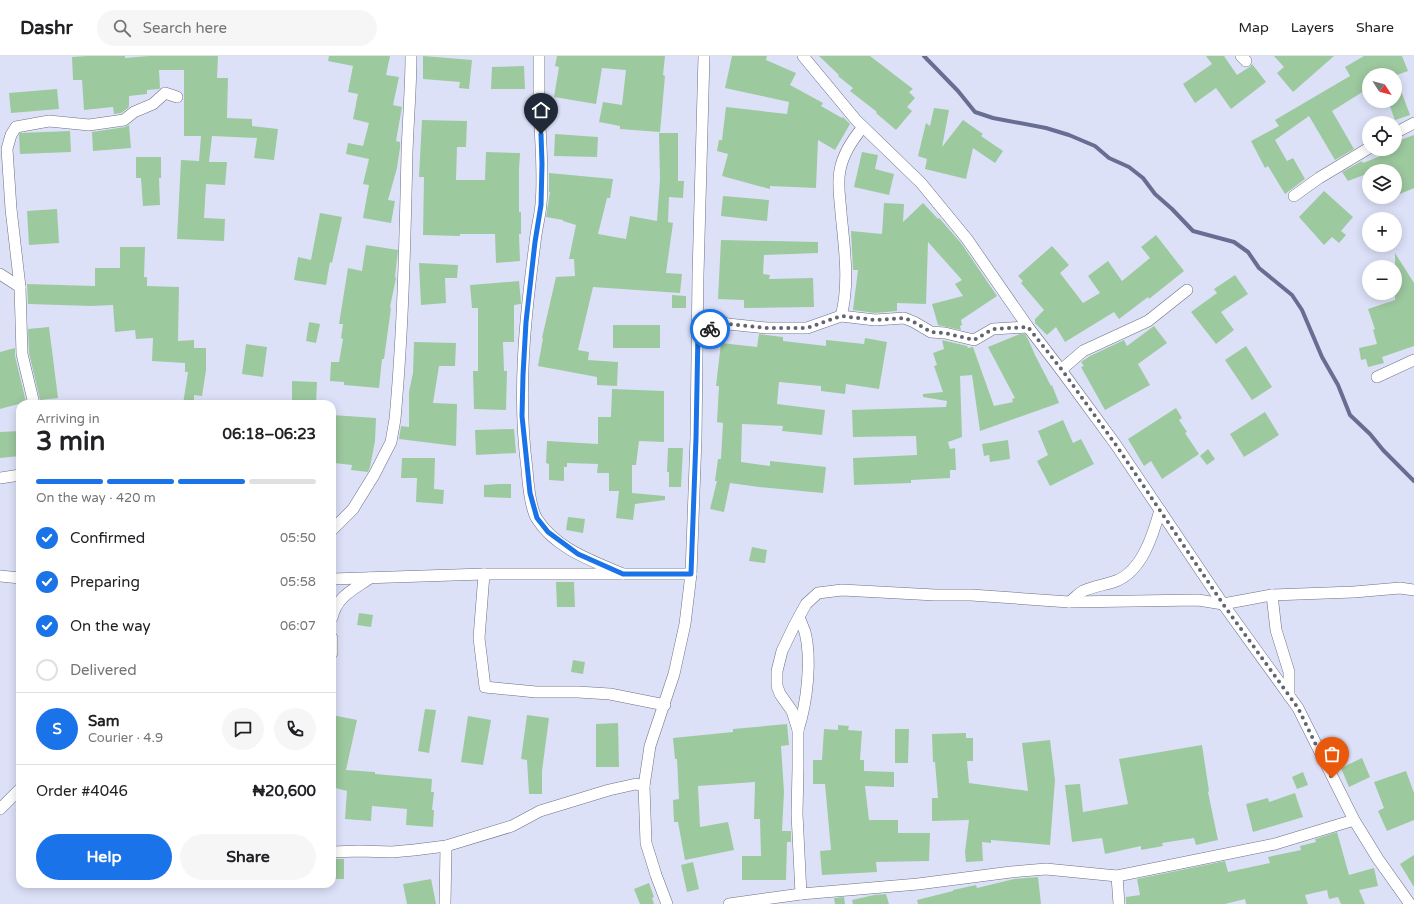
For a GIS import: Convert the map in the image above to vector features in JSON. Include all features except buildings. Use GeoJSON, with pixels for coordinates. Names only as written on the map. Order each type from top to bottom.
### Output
{"type":"FeatureCollection","features":[{"type":"Feature","properties":{"kind":"street"},"geometry":{"type":"LineString","coordinates":[[336,526],[352,509],[374,475],[391,442],[395,420],[403,284],[411,56]]}},
{"type":"Feature","properties":{"kind":"street"},"geometry":{"type":"LineString","coordinates":[[539,56],[539,105],[542,164],[541,205],[534,249],[526,322],[522,416],[530,493],[537,518],[548,532],[578,554],[623,574]]}},
{"type":"Feature","properties":{"kind":"street"},"geometry":{"type":"LineString","coordinates":[[667,904],[646,843],[644,786],[650,746],[665,705],[674,674],[685,624],[691,574],[696,438],[704,56]]}},
{"type":"Feature","properties":{"kind":"street"},"geometry":{"type":"LineString","coordinates":[[803,56],[863,127],[921,183],[967,239],[1028,327],[1062,370],[1116,445],[1223,604],[1298,708],[1354,820],[1378,859],[1410,904]]}},
{"type":"Feature","properties":{"kind":"street"},"geometry":{"type":"LineString","coordinates":[[33,400],[22,354],[20,287],[4,145],[5,136],[16,127],[49,121],[89,125],[124,120],[134,112],[153,104],[165,93],[177,96]]}},
{"type":"Feature","properties":{"kind":"street"},"geometry":{"type":"LineString","coordinates":[[1402,129],[1414,123]]}},
{"type":"Feature","properties":{"kind":"street"},"geometry":{"type":"LineString","coordinates":[[841,316],[844,305],[846,283],[838,186],[840,169],[846,153],[854,138],[863,127]]}},
{"type":"Feature","properties":{"kind":"street"},"geometry":{"type":"LineString","coordinates":[[1294,196],[1319,178],[1362,152]]}},
{"type":"Feature","properties":{"kind":"street"},"geometry":{"type":"LineString","coordinates":[[0,274],[20,287]]}},
{"type":"Feature","properties":{"kind":"street"},"geometry":{"type":"LineString","coordinates":[[1062,370],[1084,351],[1148,321],[1187,290]]}},
{"type":"Feature","properties":{"kind":"street"},"geometry":{"type":"LineString","coordinates":[[698,315],[728,324],[767,328],[807,328],[841,316],[875,320],[904,318],[931,332],[945,333],[974,340],[993,329],[1028,327]]}},
{"type":"Feature","properties":{"kind":"street"},"geometry":{"type":"LineString","coordinates":[[698,332],[728,324]]}},
{"type":"Feature","properties":{"kind":"street"},"geometry":{"type":"LineString","coordinates":[[1377,376],[1414,360]]}},
{"type":"Feature","properties":{"kind":"street"},"geometry":{"type":"LineString","coordinates":[[0,478],[16,476]]}},
{"type":"Feature","properties":{"kind":"street"},"geometry":{"type":"LineString","coordinates":[[1069,602],[1082,592],[1117,580],[1130,573],[1152,538],[1160,510]]}},
{"type":"Feature","properties":{"kind":"street"},"geometry":{"type":"LineString","coordinates":[[336,579],[484,574],[691,574]]}},
{"type":"Feature","properties":{"kind":"street"},"geometry":{"type":"LineString","coordinates":[[484,574],[479,638],[485,687],[536,692],[610,694],[665,705]]}},
{"type":"Feature","properties":{"kind":"street"},"geometry":{"type":"LineString","coordinates":[[0,576],[16,578]]}},
{"type":"Feature","properties":{"kind":"street"},"geometry":{"type":"LineString","coordinates":[[336,604],[342,597],[370,578]]}},
{"type":"Feature","properties":{"kind":"street"},"geometry":{"type":"LineString","coordinates":[[798,730],[792,711],[780,694],[777,686],[777,671],[782,651],[799,617],[806,604],[818,593],[842,590],[935,595],[970,595],[1069,602],[1198,600],[1223,604],[1272,595],[1354,592],[1400,588],[1414,590]]}},
{"type":"Feature","properties":{"kind":"street"},"geometry":{"type":"LineString","coordinates":[[1272,595],[1276,630],[1289,672],[1289,696]]}},
{"type":"Feature","properties":{"kind":"street"},"geometry":{"type":"LineString","coordinates":[[799,617],[805,632],[809,659],[803,714],[798,730],[797,814],[801,894]]}},
{"type":"Feature","properties":{"kind":"street"},"geometry":{"type":"LineString","coordinates":[[336,852],[359,850],[392,852],[446,846],[512,826],[540,811],[609,790],[636,784],[644,786]]}},
{"type":"Feature","properties":{"kind":"street"},"geometry":{"type":"LineString","coordinates":[[0,809],[16,794]]}},
{"type":"Feature","properties":{"kind":"street"},"geometry":{"type":"LineString","coordinates":[[729,904],[801,894],[918,884],[1046,869],[1117,876],[1275,844],[1354,820]]}},
{"type":"Feature","properties":{"kind":"street"},"geometry":{"type":"LineString","coordinates":[[445,904],[446,846]]}},
{"type":"Feature","properties":{"kind":"street"},"geometry":{"type":"LineString","coordinates":[[1117,876],[1119,904]]}},
{"type":"Feature","properties":{"kind":"waterway"},"geometry":{"type":"LineString","coordinates":[[924,56],[958,91],[975,112],[993,118],[1046,128],[1069,135],[1095,146],[1109,158],[1129,167],[1143,178],[1155,194],[1193,231],[1234,242],[1248,252],[1259,268],[1292,295],[1302,310],[1322,357],[1338,385],[1350,415],[1414,481]]}},
{"type":"Feature","properties":{"kind":"way so far"},"geometry":{"type":"LineString","coordinates":[[710,329],[728,324],[767,328],[807,328],[822,324],[841,316],[875,320],[904,318],[931,332],[945,333],[974,340],[993,329],[1028,327],[1062,370],[1116,445],[1223,604],[1298,708],[1332,778]]}},
{"type":"Feature","properties":{"kind":"route"},"geometry":{"type":"LineString","coordinates":[[541,134],[541,205],[535,242],[526,322],[522,416],[525,460],[530,493],[537,518],[548,532],[562,544],[578,554],[623,574],[691,574],[698,332],[710,329]]}}]}
